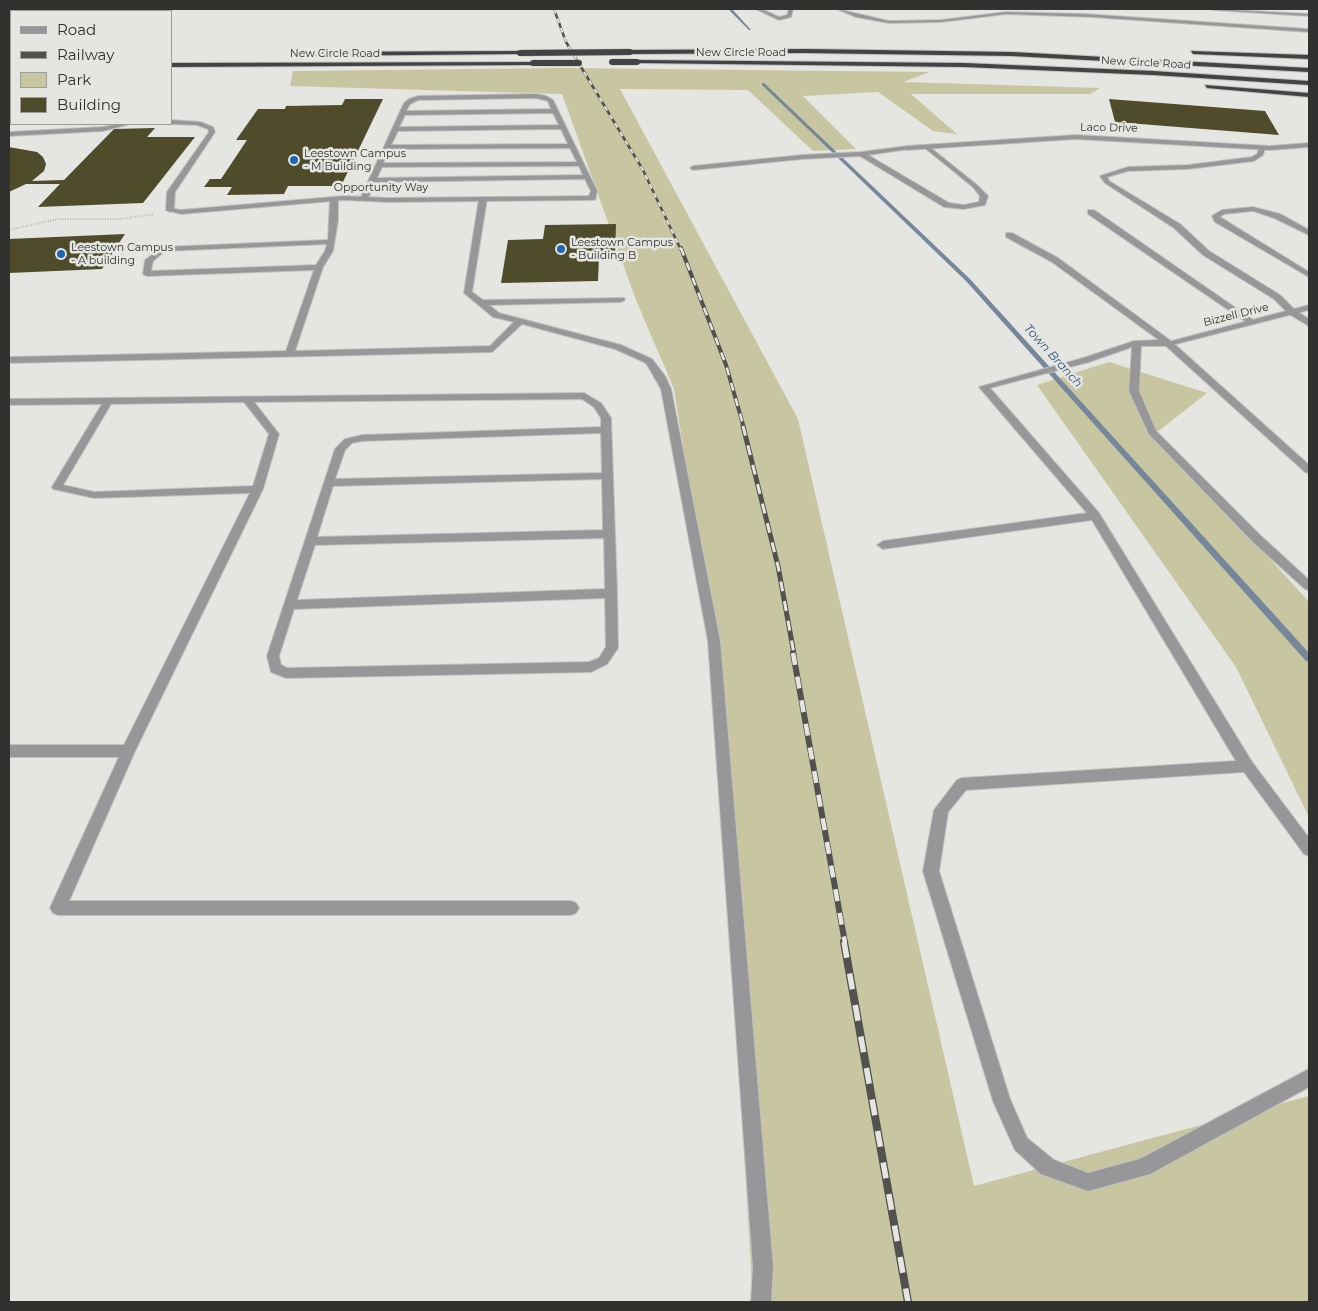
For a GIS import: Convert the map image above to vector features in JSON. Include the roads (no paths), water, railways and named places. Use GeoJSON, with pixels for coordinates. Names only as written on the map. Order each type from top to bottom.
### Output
{"type":"FeatureCollection","features":[{"type":"Feature","properties":{"kind":"highway"},"geometry":{"type":"LineString","coordinates":[[910,52],[952,48],[1073,49]]}},
{"type":"Feature","properties":{"kind":"highway","name":"New Circle Road"},"geometry":{"type":"LineString","coordinates":[[291,54],[910,52],[1097,57],[1309,70]]}},
{"type":"Feature","properties":{"kind":"highway"},"geometry":{"type":"LineString","coordinates":[[1184,52],[1309,57]]}},
{"type":"Feature","properties":{"kind":"highway","name":"New Circle Road"},"geometry":{"type":"LineString","coordinates":[[599,62],[964,65],[1153,72],[1309,83]]}},
{"type":"Feature","properties":{"kind":"highway","name":"New Circle Road"},"geometry":{"type":"LineString","coordinates":[[172,65],[590,63]]}},
{"type":"Feature","properties":{"kind":"highway"},"geometry":{"type":"LineString","coordinates":[[964,65],[1124,80]]}},
{"type":"Feature","properties":{"kind":"highway"},"geometry":{"type":"LineString","coordinates":[[1202,86],[1309,96]]}},
{"type":"Feature","properties":{"kind":"street"},"geometry":{"type":"LineString","coordinates":[[758,9],[779,19],[789,16],[791,9]]}},
{"type":"Feature","properties":{"kind":"street"},"geometry":{"type":"LineString","coordinates":[[839,9],[858,16],[889,22],[941,21],[1006,13],[1090,16],[1309,31]]}},
{"type":"Feature","properties":{"kind":"street"},"geometry":{"type":"LineString","coordinates":[[1065,9],[1090,16]]}},
{"type":"Feature","properties":{"kind":"street"},"geometry":{"type":"LineString","coordinates":[[1213,9],[1309,15]]}},
{"type":"Feature","properties":{"kind":"street"},"geometry":{"type":"LineString","coordinates":[[364,199],[407,103],[418,98],[544,97],[550,100],[588,177],[373,180]]}},
{"type":"Feature","properties":{"kind":"street"},"geometry":{"type":"LineString","coordinates":[[402,113],[555,111]]}},
{"type":"Feature","properties":{"kind":"street","name":"Opportunity Way"},"geometry":{"type":"LineString","coordinates":[[172,122],[198,123],[211,128],[212,132],[171,192],[170,210],[181,212],[334,199],[592,198],[594,191],[588,177]]}},
{"type":"Feature","properties":{"kind":"street"},"geometry":{"type":"LineString","coordinates":[[9,134],[103,129],[122,125]]}},
{"type":"Feature","properties":{"kind":"street"},"geometry":{"type":"LineString","coordinates":[[396,128],[563,127]]}},
{"type":"Feature","properties":{"kind":"street","name":"Laco Drive"},"geometry":{"type":"LineString","coordinates":[[693,168],[802,157],[861,154],[907,148],[1096,138],[1262,148],[1289,148],[1309,145]]}},
{"type":"Feature","properties":{"kind":"street"},"geometry":{"type":"LineString","coordinates":[[387,147],[572,146]]}},
{"type":"Feature","properties":{"kind":"street"},"geometry":{"type":"LineString","coordinates":[[861,154],[947,205],[964,207],[982,203],[984,196],[975,186],[927,147]]}},
{"type":"Feature","properties":{"kind":"street"},"geometry":{"type":"LineString","coordinates":[[1262,148],[1260,154],[1254,159],[1188,167],[1128,169],[1103,176],[1107,182],[1177,226],[1206,253],[1283,301],[1292,312],[1309,323]]}},
{"type":"Feature","properties":{"kind":"street"},"geometry":{"type":"LineString","coordinates":[[379,165],[581,164]]}},
{"type":"Feature","properties":{"kind":"street"},"geometry":{"type":"LineString","coordinates":[[290,354],[318,267],[329,251],[334,220],[334,199]]}},
{"type":"Feature","properties":{"kind":"street"},"geometry":{"type":"LineString","coordinates":[[482,199],[468,292],[496,315],[618,347],[648,361],[660,376],[666,389],[714,641],[763,1267],[761,1302]]}},
{"type":"Feature","properties":{"kind":"street"},"geometry":{"type":"LineString","coordinates":[[1309,233],[1277,216],[1253,209],[1222,212],[1216,216],[1218,220],[1309,274]]}},
{"type":"Feature","properties":{"kind":"street"},"geometry":{"type":"LineString","coordinates":[[1091,212],[1252,322]]}},
{"type":"Feature","properties":{"kind":"street"},"geometry":{"type":"LineString","coordinates":[[1009,235],[1055,260],[1168,343],[1309,470]]}},
{"type":"Feature","properties":{"kind":"street"},"geometry":{"type":"LineString","coordinates":[[318,267],[147,274],[149,260],[163,249],[331,242]]}},
{"type":"Feature","properties":{"kind":"street"},"geometry":{"type":"LineString","coordinates":[[480,303],[621,300]]}},
{"type":"Feature","properties":{"kind":"street","name":"Bizzell Drive"},"geometry":{"type":"LineString","coordinates":[[1095,516],[984,387],[1086,360],[1137,343],[1168,343],[1309,308]]}},
{"type":"Feature","properties":{"kind":"street"},"geometry":{"type":"LineString","coordinates":[[9,360],[492,350],[519,322]]}},
{"type":"Feature","properties":{"kind":"street"},"geometry":{"type":"LineString","coordinates":[[1137,343],[1134,391],[1152,432],[1257,539],[1309,586]]}},
{"type":"Feature","properties":{"kind":"street"},"geometry":{"type":"LineString","coordinates":[[9,402],[584,396],[598,404],[606,418],[607,430],[612,648],[602,661],[591,667],[286,673],[275,668],[272,656],[340,449],[349,441],[362,438],[607,430]]}},
{"type":"Feature","properties":{"kind":"street"},"geometry":{"type":"LineString","coordinates":[[246,400],[274,434],[258,489],[128,751],[58,908],[571,908]]}},
{"type":"Feature","properties":{"kind":"street"},"geometry":{"type":"LineString","coordinates":[[108,401],[57,487],[94,495],[258,489]]}},
{"type":"Feature","properties":{"kind":"street"},"geometry":{"type":"LineString","coordinates":[[328,483],[608,476]]}},
{"type":"Feature","properties":{"kind":"street"},"geometry":{"type":"LineString","coordinates":[[883,545],[1095,516],[1247,766],[1309,849]]}},
{"type":"Feature","properties":{"kind":"street"},"geometry":{"type":"LineString","coordinates":[[310,541],[609,534]]}},
{"type":"Feature","properties":{"kind":"street"},"geometry":{"type":"LineString","coordinates":[[289,605],[611,593]]}},
{"type":"Feature","properties":{"kind":"street"},"geometry":{"type":"LineString","coordinates":[[9,751],[128,751]]}},
{"type":"Feature","properties":{"kind":"street"},"geometry":{"type":"LineString","coordinates":[[1247,766],[962,784],[941,810],[931,871],[1002,1101],[1021,1144],[1048,1167],[1088,1182],[1143,1166],[1309,1078]]}},
{"type":"Feature","properties":{"kind":"waterway","name":"Town Branch"},"geometry":{"type":"LineString","coordinates":[[730,9],[750,29]]}},
{"type":"Feature","properties":{"kind":"waterway","name":"Town Branch"},"geometry":{"type":"LineString","coordinates":[[763,84],[968,280],[1309,659]]}},
{"type":"Feature","properties":{"kind":"railway"},"geometry":{"type":"LineString","coordinates":[[554,9],[566,42],[643,170],[681,250]]}},
{"type":"Feature","properties":{"kind":"railway"},"geometry":{"type":"LineString","coordinates":[[681,248],[726,365],[744,428]]}},
{"type":"Feature","properties":{"kind":"railway"},"geometry":{"type":"LineString","coordinates":[[743,426],[778,566],[794,654]]}},
{"type":"Feature","properties":{"kind":"railway"},"geometry":{"type":"LineString","coordinates":[[793,653],[845,943]]}},
{"type":"Feature","properties":{"kind":"railway"},"geometry":{"type":"LineString","coordinates":[[844,942],[908,1302]]}},
{"type":"Feature","properties":{"kind":"place","name":"Leestown Campus - M Building"},"geometry":{"type":"Point","coordinates":[294,160]}},
{"type":"Feature","properties":{"kind":"place","name":"Leestown Campus - Building B"},"geometry":{"type":"Point","coordinates":[561,249]}},
{"type":"Feature","properties":{"kind":"place","name":"Leestown Campus - A building"},"geometry":{"type":"Point","coordinates":[61,254]}}]}
